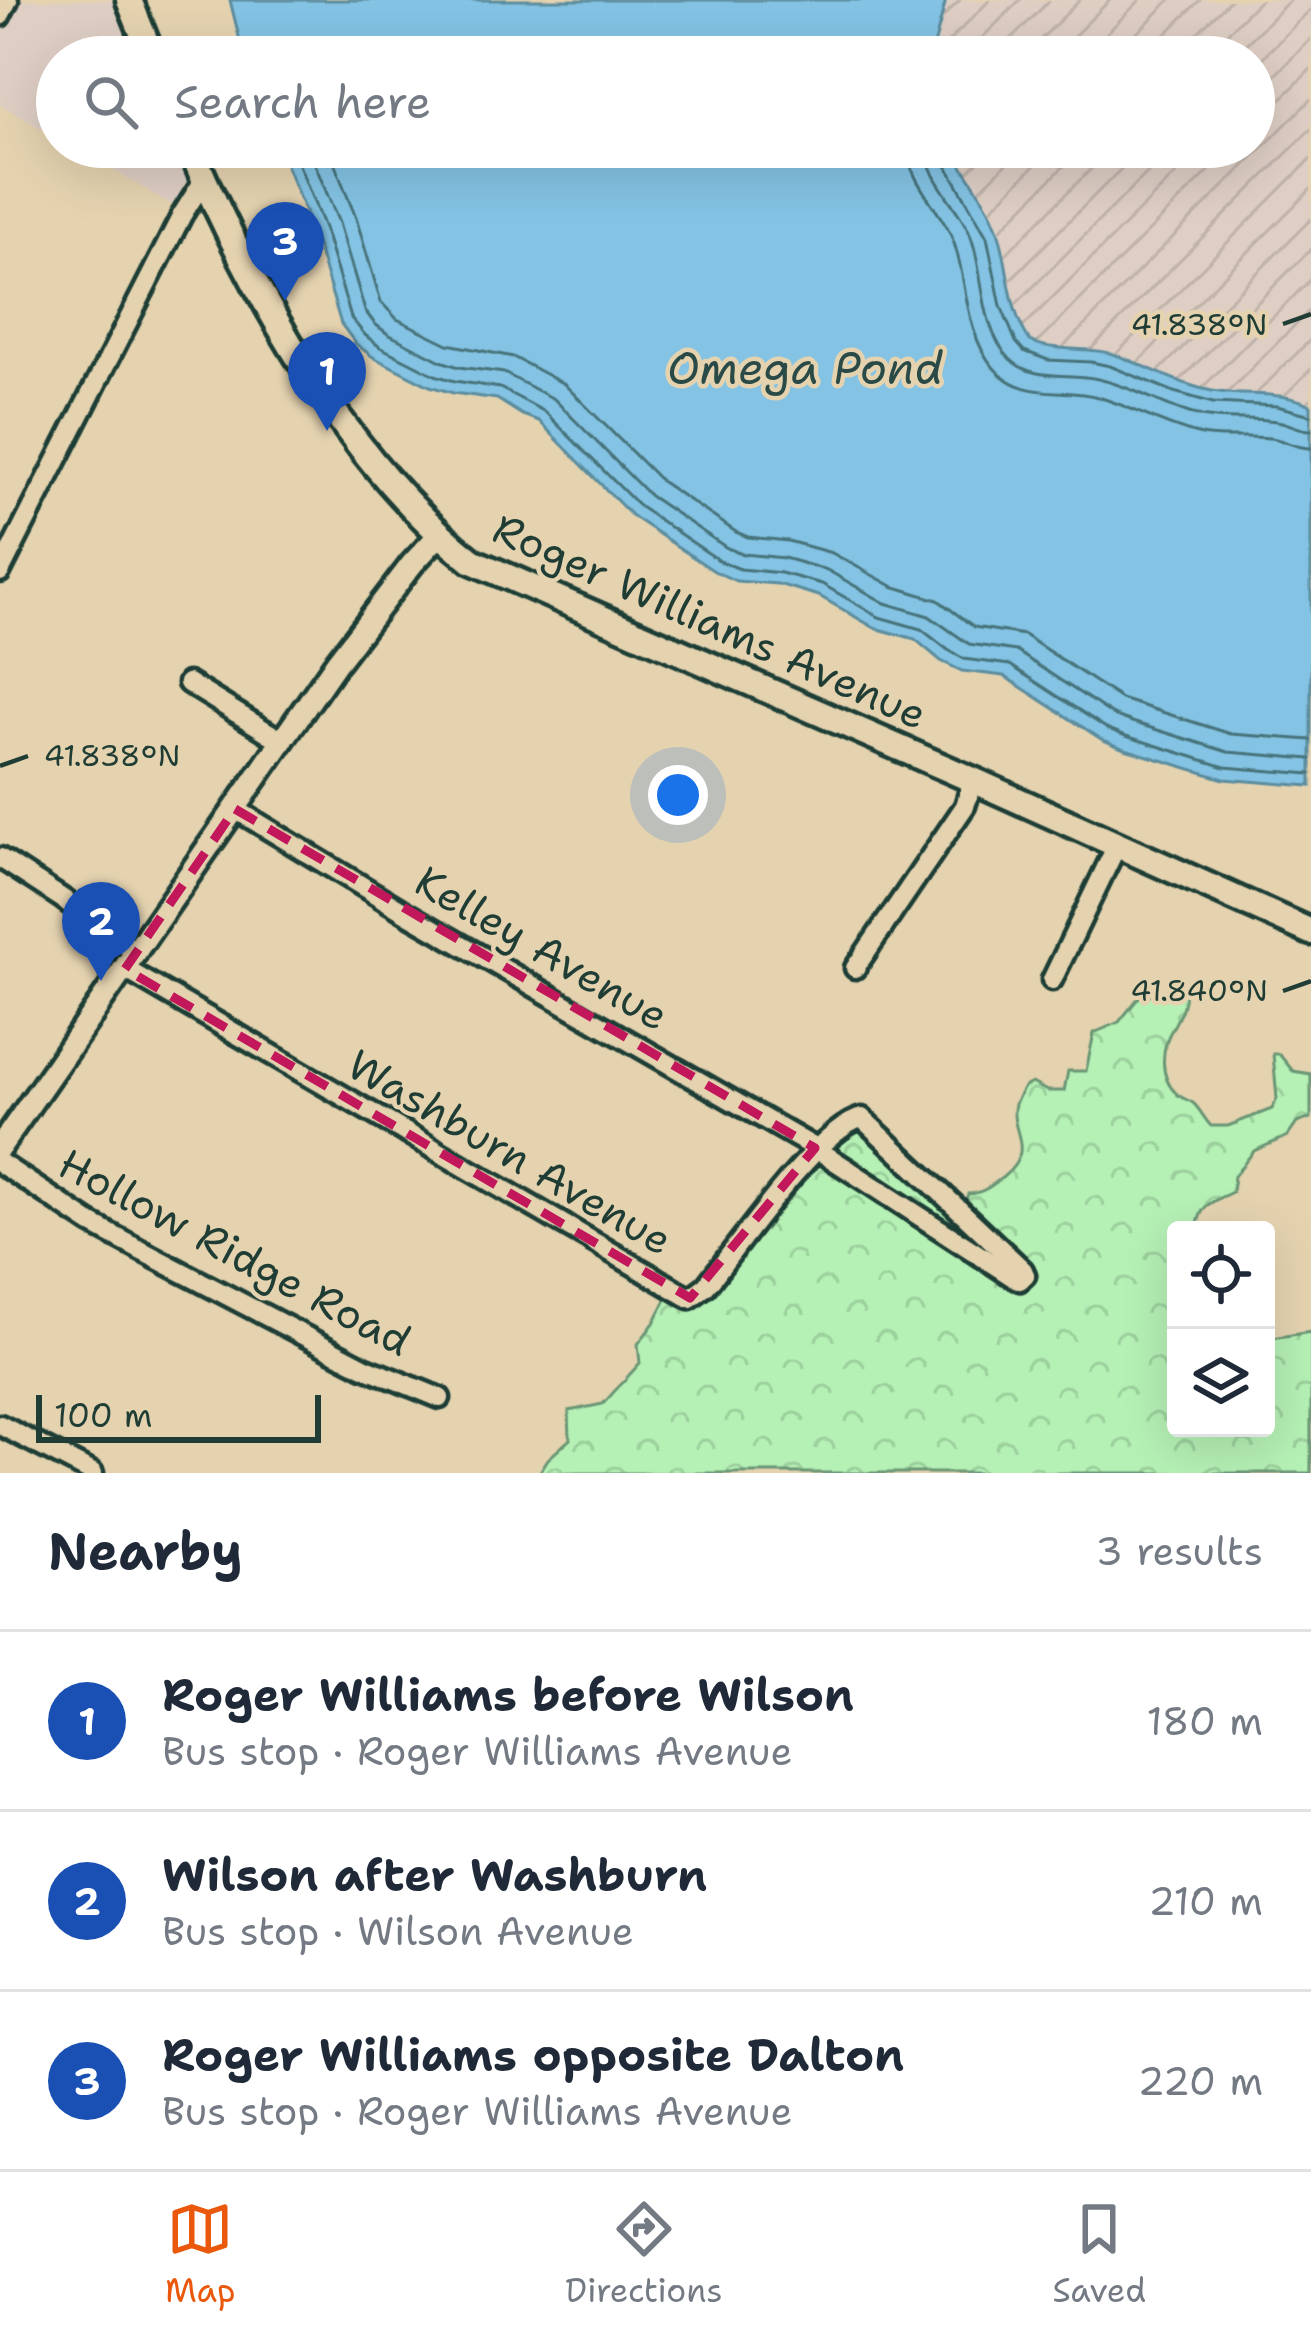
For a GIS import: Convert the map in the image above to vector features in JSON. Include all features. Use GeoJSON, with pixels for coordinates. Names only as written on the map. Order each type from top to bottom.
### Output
{"type":"FeatureCollection","features":[{"type":"Feature","properties":{"kind":"main road"},"geometry":{"type":"LineString","coordinates":[[129,0],[144,36]]}},
{"type":"Feature","properties":{"kind":"main road","name":"Roger Williams Avenue"},"geometry":{"type":"LineString","coordinates":[[199,168],[239,255],[332,406],[401,494],[472,562],[1311,932]]}},
{"type":"Feature","properties":{"kind":"street"},"geometry":{"type":"LineString","coordinates":[[0,16],[8,0]]}},
{"type":"Feature","properties":{"kind":"street"},"geometry":{"type":"LineString","coordinates":[[0,572],[204,180]]}},
{"type":"Feature","properties":{"kind":"street"},"geometry":{"type":"LineString","coordinates":[[0,1147],[336,663],[439,535]]}},
{"type":"Feature","properties":{"kind":"street"},"geometry":{"type":"LineString","coordinates":[[188,683],[282,741]]}},
{"type":"Feature","properties":{"kind":"street"},"geometry":{"type":"LineString","coordinates":[[855,968],[964,806],[973,780]]}},
{"type":"Feature","properties":{"kind":"street","name":"Kelley Avenue"},"geometry":{"type":"LineString","coordinates":[[235,808],[410,915],[815,1148],[1013,1277],[1025,1276],[862,1118],[815,1148]]}},
{"type":"Feature","properties":{"kind":"street"},"geometry":{"type":"LineString","coordinates":[[1052,980],[1117,844]]}},
{"type":"Feature","properties":{"kind":"street","name":"Washburn Avenue"},"geometry":{"type":"LineString","coordinates":[[0,858],[63,899],[131,961],[690,1298],[706,1286],[815,1148]]}},
{"type":"Feature","properties":{"kind":"street","name":"Hollow Ridge Road"},"geometry":{"type":"LineString","coordinates":[[0,1163],[142,1251],[364,1367],[440,1398]]}},
{"type":"Feature","properties":{"kind":"street"},"geometry":{"type":"LineString","coordinates":[[0,1425],[86,1471]]}},
{"type":"Feature","properties":{"kind":"highlighted area"},"geometry":{"type":"Polygon","coordinates":[[[235,809],[815,1148],[690,1298],[125,969],[235,809]]]}},
{"type":"Feature","properties":{"kind":"shaded area"},"geometry":{"type":"Polygon","coordinates":[[[0,0],[130,0],[143,36],[36,36],[36,125],[0,104],[0,0]]]}},
{"type":"Feature","properties":{"kind":"shaded area"},"geometry":{"type":"Polygon","coordinates":[[[946,0],[1311,0],[1311,405],[1278,394],[1203,389],[1092,350],[1051,348],[1030,341],[1012,302],[999,234],[963,168],[1275,168],[1275,36],[937,36],[946,0]]]}},
{"type":"Feature","properties":{"kind":"shaded area"},"geometry":{"type":"Polygon","coordinates":[[[109,168],[195,168],[197,173],[179,209],[109,168]]]}},
{"type":"Feature","properties":{"kind":"green space"},"geometry":{"type":"Polygon","coordinates":[[[1184,983],[1182,1007],[1164,1053],[1164,1071],[1170,1086],[1193,1103],[1211,1126],[1228,1126],[1272,1109],[1277,1099],[1273,1054],[1279,1054],[1293,1071],[1311,1074],[1311,1118],[1297,1123],[1288,1136],[1254,1151],[1234,1176],[1232,1192],[1212,1202],[1198,1221],[1167,1221],[1167,1437],[1275,1437],[1275,1338],[1311,1332],[1311,1473],[539,1473],[570,1439],[569,1411],[603,1404],[640,1363],[638,1344],[674,1284],[687,1290],[695,1287],[792,1178],[862,1121],[962,1211],[968,1194],[995,1183],[1019,1157],[1014,1114],[1024,1087],[1032,1083],[1047,1091],[1064,1091],[1068,1071],[1086,1071],[1094,1033],[1119,1022],[1139,997],[1184,983]]]}},
{"type":"Feature","properties":{"kind":"water"},"geometry":{"type":"Polygon","coordinates":[[[230,0],[946,0],[937,36],[239,36],[230,0]]]}},
{"type":"Feature","properties":{"kind":"water","name":"Omega Pond"},"geometry":{"type":"Polygon","coordinates":[[[287,168],[964,168],[994,220],[1017,315],[1030,341],[1113,354],[1205,389],[1277,396],[1311,405],[1311,786],[1224,779],[1122,748],[1004,676],[962,671],[915,639],[875,628],[819,596],[778,584],[736,581],[714,571],[632,516],[539,421],[497,399],[430,386],[356,344],[341,324],[287,168]]]}},
{"type":"Feature","properties":{"kind":"place","name":"Roger Williams opposite Dalton"},"geometry":{"type":"Point","coordinates":[285,301]}},
{"type":"Feature","properties":{"kind":"place","name":"Roger Williams before Wilson"},"geometry":{"type":"Point","coordinates":[327,431]}},
{"type":"Feature","properties":{"kind":"place","name":"Wilson after Washburn"},"geometry":{"type":"Point","coordinates":[101,981]}}]}
